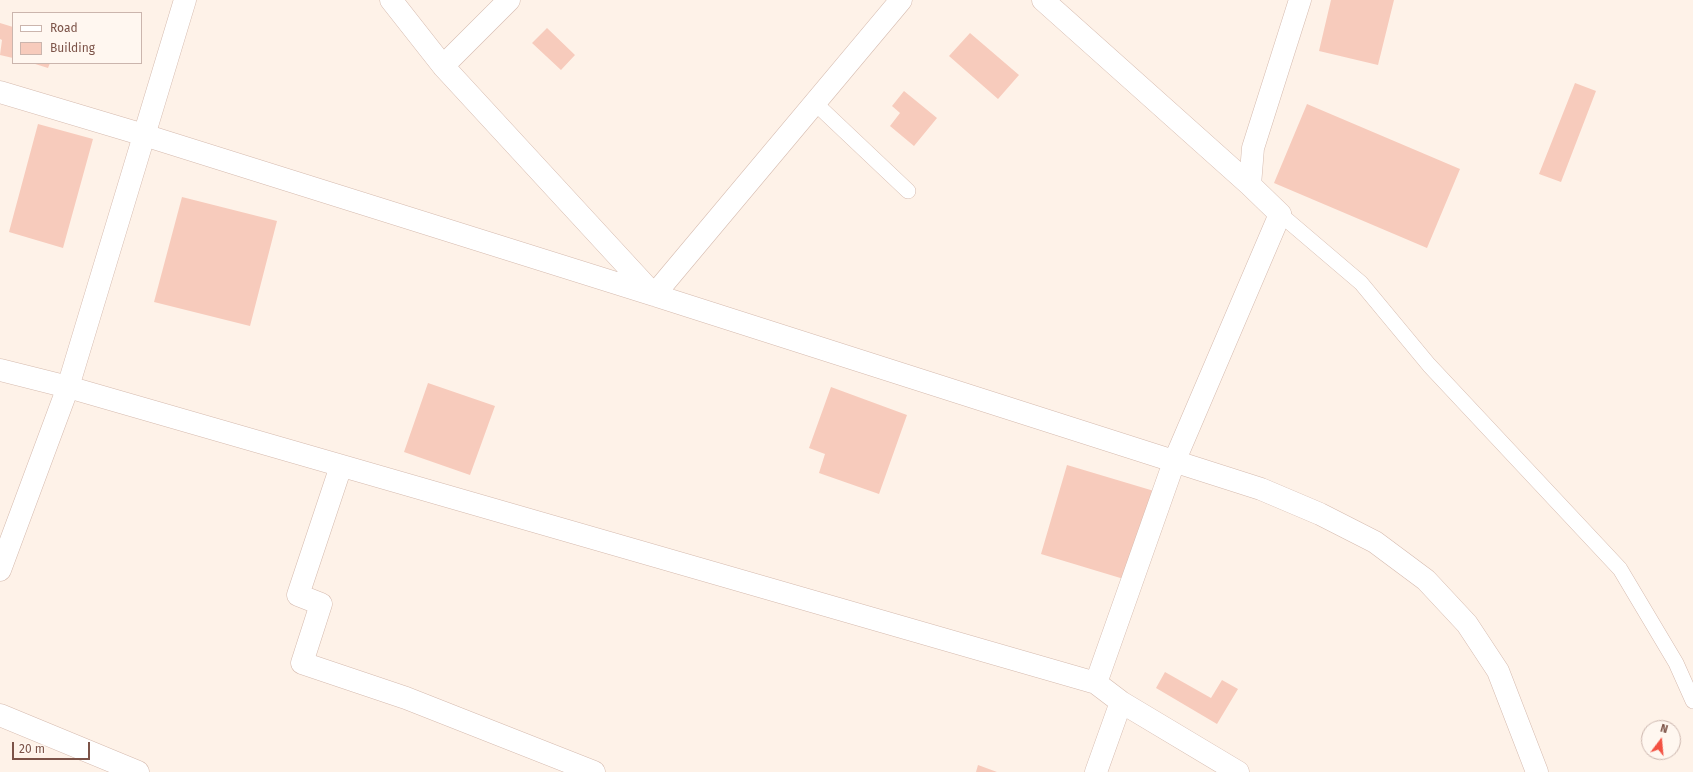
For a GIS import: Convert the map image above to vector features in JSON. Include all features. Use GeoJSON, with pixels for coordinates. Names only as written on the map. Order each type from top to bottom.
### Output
{"type":"FeatureCollection","features":[{"type":"Feature","properties":{"kind":"street"},"geometry":{"type":"LineString","coordinates":[[0,570],[68,387],[185,0]]}},
{"type":"Feature","properties":{"kind":"street"},"geometry":{"type":"LineString","coordinates":[[391,0],[443,66],[654,294]]}},
{"type":"Feature","properties":{"kind":"street"},"geometry":{"type":"LineString","coordinates":[[443,66],[509,0]]}},
{"type":"Feature","properties":{"kind":"street"},"geometry":{"type":"LineString","coordinates":[[654,294],[902,0]]}},
{"type":"Feature","properties":{"kind":"street"},"geometry":{"type":"LineString","coordinates":[[1043,0],[1250,185],[1280,214],[1174,462],[1096,683]]}},
{"type":"Feature","properties":{"kind":"street"},"geometry":{"type":"LineString","coordinates":[[1250,185],[1253,148],[1300,0]]}},
{"type":"Feature","properties":{"kind":"street"},"geometry":{"type":"LineString","coordinates":[[0,92],[144,135],[654,294],[1261,489],[1320,514],[1375,542],[1426,580],[1467,624],[1498,671],[1536,772]]}},
{"type":"Feature","properties":{"kind":"street"},"geometry":{"type":"LineString","coordinates":[[0,370],[68,387],[1096,683],[1121,702],[1238,772]]}},
{"type":"Feature","properties":{"kind":"street"},"geometry":{"type":"LineString","coordinates":[[341,466],[298,595],[321,604],[302,663],[406,698],[594,772]]}},
{"type":"Feature","properties":{"kind":"street"},"geometry":{"type":"LineString","coordinates":[[1096,772],[1121,702]]}},
{"type":"Feature","properties":{"kind":"street"},"geometry":{"type":"LineString","coordinates":[[0,715],[138,772]]}},
{"type":"Feature","properties":{"kind":"lane"},"geometry":{"type":"LineString","coordinates":[[815,103],[908,191]]}},
{"type":"Feature","properties":{"kind":"lane"},"geometry":{"type":"LineString","coordinates":[[1280,214],[1361,283],[1429,365],[1620,569],[1676,663],[1693,701]]}},
{"type":"Feature","properties":{"kind":"building"},"geometry":{"type":"Polygon","coordinates":[[[1331,0],[1394,0],[1378,65],[1319,51],[1331,0]]]}},
{"type":"Feature","properties":{"kind":"building"},"geometry":{"type":"Polygon","coordinates":[[[0,23],[12,27],[12,58],[0,55],[2,40],[0,39],[0,23]]]}},
{"type":"Feature","properties":{"kind":"building"},"geometry":{"type":"Polygon","coordinates":[[[547,28],[575,55],[561,70],[532,43],[547,28]]]}},
{"type":"Feature","properties":{"kind":"building"},"geometry":{"type":"Polygon","coordinates":[[[970,33],[1019,75],[998,99],[949,56],[970,33]]]}},
{"type":"Feature","properties":{"kind":"building"},"geometry":{"type":"Polygon","coordinates":[[[35,64],[50,64],[48,68],[35,64]]]}},
{"type":"Feature","properties":{"kind":"building"},"geometry":{"type":"Polygon","coordinates":[[[1575,83],[1596,91],[1561,182],[1539,174],[1575,83]]]}},
{"type":"Feature","properties":{"kind":"building"},"geometry":{"type":"Polygon","coordinates":[[[904,91],[937,118],[914,146],[890,126],[900,113],[892,106],[904,91]]]}},
{"type":"Feature","properties":{"kind":"building"},"geometry":{"type":"Polygon","coordinates":[[[1307,104],[1460,169],[1427,248],[1274,183],[1307,104]]]}},
{"type":"Feature","properties":{"kind":"building"},"geometry":{"type":"Polygon","coordinates":[[[38,124],[93,139],[63,248],[9,232],[38,124]]]}},
{"type":"Feature","properties":{"kind":"building"},"geometry":{"type":"Polygon","coordinates":[[[182,197],[277,221],[250,326],[154,302],[182,197]]]}},
{"type":"Feature","properties":{"kind":"building"},"geometry":{"type":"Polygon","coordinates":[[[428,383],[495,406],[470,475],[404,452],[428,383]]]}},
{"type":"Feature","properties":{"kind":"building"},"geometry":{"type":"Polygon","coordinates":[[[831,387],[907,415],[879,494],[819,473],[825,454],[809,448],[831,387]]]}},
{"type":"Feature","properties":{"kind":"building"},"geometry":{"type":"Polygon","coordinates":[[[1067,465],[1154,491],[1127,580],[1041,554],[1067,465]]]}},
{"type":"Feature","properties":{"kind":"building"},"geometry":{"type":"Polygon","coordinates":[[[1165,672],[1211,698],[1222,680],[1238,689],[1217,724],[1156,688],[1165,672]]]}},
{"type":"Feature","properties":{"kind":"building"},"geometry":{"type":"Polygon","coordinates":[[[978,765],[997,772],[976,772],[978,765]]]}}]}
